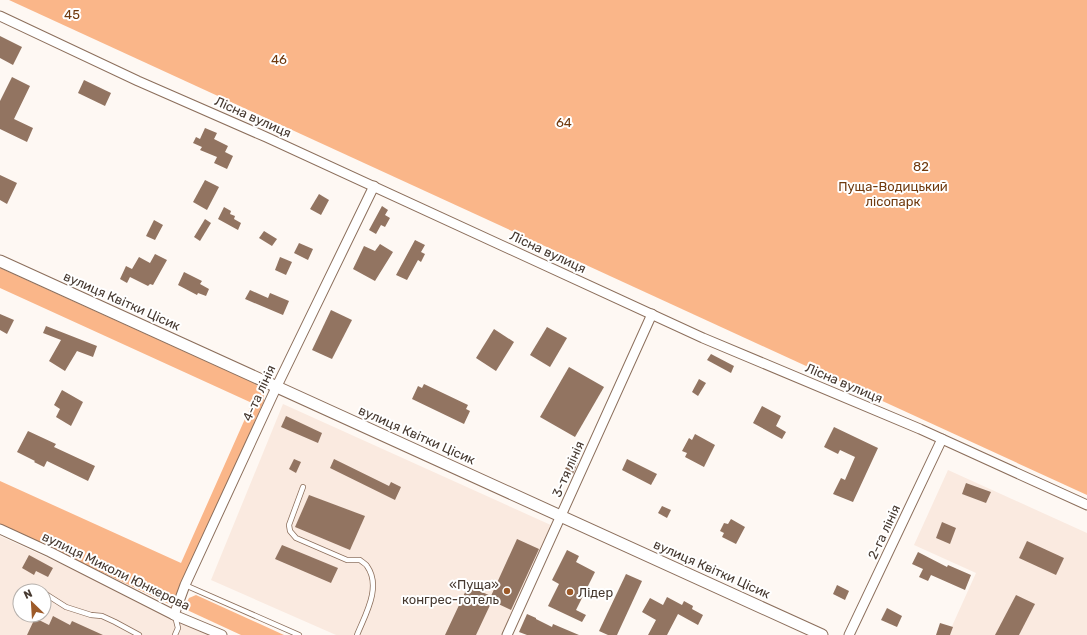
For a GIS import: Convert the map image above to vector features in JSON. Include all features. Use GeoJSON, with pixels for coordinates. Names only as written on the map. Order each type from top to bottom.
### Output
{"type":"FeatureCollection","features":[{"type":"Feature","properties":{"kind":"street","name":"Лісна вулиця"},"geometry":{"type":"LineString","coordinates":[[0,16],[138,81],[374,186],[703,338],[920,429],[1087,505]]}},
{"type":"Feature","properties":{"kind":"street","name":"4-та лінія"},"geometry":{"type":"LineString","coordinates":[[174,614],[185,584],[276,387],[374,186]]}},
{"type":"Feature","properties":{"kind":"street","name":"вулиця Квітки Цісик"},"geometry":{"type":"LineString","coordinates":[[0,261],[822,635]]}},
{"type":"Feature","properties":{"kind":"street","name":"3-тя лінія"},"geometry":{"type":"LineString","coordinates":[[507,635],[652,314]]}},
{"type":"Feature","properties":{"kind":"street","name":"2-га лінія"},"geometry":{"type":"LineString","coordinates":[[849,635],[942,439]]}},
{"type":"Feature","properties":{"kind":"street","name":"вулиця Миколи Юнкерова"},"geometry":{"type":"LineString","coordinates":[[0,529],[174,614],[222,635]]}},
{"type":"Feature","properties":{"kind":"lane"},"geometry":{"type":"LineString","coordinates":[[303,487],[289,525],[290,531],[296,538],[347,560],[360,560],[367,566],[373,579],[373,594],[366,615],[356,635]]}},
{"type":"Feature","properties":{"kind":"lane"},"geometry":{"type":"LineString","coordinates":[[185,584],[299,635]]}},
{"type":"Feature","properties":{"kind":"lane"},"geometry":{"type":"LineString","coordinates":[[52,598],[66,607],[91,615],[102,616],[139,635]]}},
{"type":"Feature","properties":{"kind":"lane"},"geometry":{"type":"LineString","coordinates":[[174,614],[178,628],[175,635]]}},
{"type":"Feature","properties":{"kind":"shaded area"},"geometry":{"type":"Polygon","coordinates":[[[283,404],[553,526],[504,635],[336,635],[211,580],[283,404]]]}},
{"type":"Feature","properties":{"kind":"shaded area"},"geometry":{"type":"Polygon","coordinates":[[[948,470],[1087,533],[1087,635],[948,635],[976,573],[914,545],[948,470]]]}},
{"type":"Feature","properties":{"kind":"shaded area"},"geometry":{"type":"Polygon","coordinates":[[[0,536],[217,635],[0,635],[0,536]]]}},
{"type":"Feature","properties":{"kind":"green space","name":"Пуща-Водицький лісопарк"},"geometry":{"type":"Polygon","coordinates":[[[9,0],[1087,0],[1087,495],[9,0]]]}},
{"type":"Feature","properties":{"kind":"green space"},"geometry":{"type":"Polygon","coordinates":[[[0,268],[254,383],[264,392],[264,401],[176,600],[169,604],[0,524],[0,481],[181,563],[252,403],[0,288],[0,268]]]}},
{"type":"Feature","properties":{"kind":"green space"},"geometry":{"type":"Polygon","coordinates":[[[196,595],[284,635],[241,635],[187,610],[186,604],[189,598],[196,595]]]}},
{"type":"Feature","properties":{"kind":"building"},"geometry":{"type":"Polygon","coordinates":[[[0,36],[22,47],[13,65],[0,58],[0,36]]]}},
{"type":"Feature","properties":{"kind":"building"},"geometry":{"type":"Polygon","coordinates":[[[12,77],[30,86],[14,119],[33,128],[27,142],[0,129],[0,101],[12,77]]]}},
{"type":"Feature","properties":{"kind":"building"},"geometry":{"type":"Polygon","coordinates":[[[84,80],[111,93],[105,106],[78,93],[84,80]]]}},
{"type":"Feature","properties":{"kind":"building"},"geometry":{"type":"Polygon","coordinates":[[[205,128],[217,133],[214,139],[228,146],[225,152],[233,156],[227,169],[214,163],[217,157],[200,150],[202,147],[193,143],[196,137],[200,139],[205,128]]]}},
{"type":"Feature","properties":{"kind":"building"},"geometry":{"type":"Polygon","coordinates":[[[0,175],[17,183],[7,204],[0,200],[0,175]]]}},
{"type":"Feature","properties":{"kind":"building"},"geometry":{"type":"Polygon","coordinates":[[[205,180],[219,187],[207,210],[193,202],[205,180]]]}},
{"type":"Feature","properties":{"kind":"building"},"geometry":{"type":"Polygon","coordinates":[[[319,194],[329,200],[321,215],[310,209],[319,194]]]}},
{"type":"Feature","properties":{"kind":"building"},"geometry":{"type":"Polygon","coordinates":[[[382,206],[388,210],[385,215],[390,218],[385,227],[381,225],[376,234],[369,230],[382,206]]]}},
{"type":"Feature","properties":{"kind":"building"},"geometry":{"type":"Polygon","coordinates":[[[224,207],[231,211],[230,214],[235,216],[234,219],[241,223],[238,230],[218,219],[224,207]]]}},
{"type":"Feature","properties":{"kind":"building"},"geometry":{"type":"Polygon","coordinates":[[[205,219],[211,223],[200,241],[194,237],[205,219]]]}},
{"type":"Feature","properties":{"kind":"building"},"geometry":{"type":"Polygon","coordinates":[[[154,220],[163,225],[155,240],[146,236],[154,220]]]}},
{"type":"Feature","properties":{"kind":"building"},"geometry":{"type":"Polygon","coordinates":[[[264,231],[277,239],[272,246],[259,238],[264,231]]]}},
{"type":"Feature","properties":{"kind":"building"},"geometry":{"type":"Polygon","coordinates":[[[415,240],[425,245],[421,252],[425,254],[421,262],[418,260],[407,280],[396,275],[415,240]]]}},
{"type":"Feature","properties":{"kind":"building"},"geometry":{"type":"Polygon","coordinates":[[[299,243],[313,249],[308,260],[294,253],[299,243]]]}},
{"type":"Feature","properties":{"kind":"building"},"geometry":{"type":"Polygon","coordinates":[[[380,244],[393,252],[375,281],[353,269],[364,246],[375,251],[380,244]]]}},
{"type":"Feature","properties":{"kind":"building"},"geometry":{"type":"Polygon","coordinates":[[[155,254],[167,260],[153,285],[150,284],[148,286],[130,277],[127,283],[120,279],[126,266],[132,269],[139,257],[150,263],[155,254]]]}},
{"type":"Feature","properties":{"kind":"building"},"geometry":{"type":"Polygon","coordinates":[[[280,257],[292,262],[286,275],[275,270],[280,257]]]}},
{"type":"Feature","properties":{"kind":"building"},"geometry":{"type":"Polygon","coordinates":[[[184,272],[202,281],[200,284],[209,289],[206,296],[198,293],[197,295],[178,285],[184,272]]]}},
{"type":"Feature","properties":{"kind":"building"},"geometry":{"type":"Polygon","coordinates":[[[250,290],[268,298],[270,293],[289,301],[283,315],[245,299],[250,290]]]}},
{"type":"Feature","properties":{"kind":"building"},"geometry":{"type":"Polygon","coordinates":[[[331,310],[352,320],[332,359],[312,350],[331,310]]]}},
{"type":"Feature","properties":{"kind":"building"},"geometry":{"type":"Polygon","coordinates":[[[0,314],[14,320],[7,334],[0,330],[0,314]]]}},
{"type":"Feature","properties":{"kind":"building"},"geometry":{"type":"Polygon","coordinates":[[[46,326],[97,346],[93,357],[77,351],[65,371],[49,361],[61,340],[43,333],[46,326]]]}},
{"type":"Feature","properties":{"kind":"building"},"geometry":{"type":"Polygon","coordinates":[[[547,327],[567,338],[550,367],[530,355],[547,327]]]}},
{"type":"Feature","properties":{"kind":"building"},"geometry":{"type":"Polygon","coordinates":[[[494,329],[514,342],[496,371],[476,358],[494,329]]]}},
{"type":"Feature","properties":{"kind":"building"},"geometry":{"type":"Polygon","coordinates":[[[711,354],[734,366],[731,373],[707,360],[711,354]]]}},
{"type":"Feature","properties":{"kind":"building"},"geometry":{"type":"Polygon","coordinates":[[[569,367],[604,387],[575,437],[540,417],[569,367]]]}},
{"type":"Feature","properties":{"kind":"building"},"geometry":{"type":"Polygon","coordinates":[[[699,379],[706,383],[698,396],[692,392],[699,379]]]}},
{"type":"Feature","properties":{"kind":"building"},"geometry":{"type":"Polygon","coordinates":[[[424,384],[468,405],[466,409],[470,411],[464,424],[412,399],[418,386],[422,388],[424,384]]]}},
{"type":"Feature","properties":{"kind":"building"},"geometry":{"type":"Polygon","coordinates":[[[62,390],[83,402],[71,426],[56,417],[60,409],[54,405],[62,390]]]}},
{"type":"Feature","properties":{"kind":"building"},"geometry":{"type":"Polygon","coordinates":[[[762,406],[781,416],[776,426],[786,432],[782,439],[753,423],[762,406]]]}},
{"type":"Feature","properties":{"kind":"building"},"geometry":{"type":"Polygon","coordinates":[[[286,416],[322,433],[318,443],[281,427],[286,416]]]}},
{"type":"Feature","properties":{"kind":"building"},"geometry":{"type":"Polygon","coordinates":[[[834,427],[878,448],[853,502],[833,494],[841,478],[845,480],[855,457],[840,450],[838,454],[824,447],[834,427]]]}},
{"type":"Feature","properties":{"kind":"building"},"geometry":{"type":"Polygon","coordinates":[[[28,431],[56,444],[54,447],[95,466],[88,481],[47,461],[44,467],[17,452],[28,431]]]}},
{"type":"Feature","properties":{"kind":"building"},"geometry":{"type":"Polygon","coordinates":[[[695,434],[715,445],[704,467],[685,457],[687,453],[682,451],[689,438],[692,440],[695,434]]]}},
{"type":"Feature","properties":{"kind":"building"},"geometry":{"type":"Polygon","coordinates":[[[571,458],[578,462],[573,474],[565,469],[571,458]]]}},
{"type":"Feature","properties":{"kind":"building"},"geometry":{"type":"Polygon","coordinates":[[[294,459],[301,462],[296,473],[289,469],[294,459]]]}},
{"type":"Feature","properties":{"kind":"building"},"geometry":{"type":"Polygon","coordinates":[[[334,459],[389,486],[391,482],[401,487],[395,500],[330,468],[334,459]]]}},
{"type":"Feature","properties":{"kind":"building"},"geometry":{"type":"Polygon","coordinates":[[[627,459],[657,474],[651,485],[622,470],[627,459]]]}},
{"type":"Feature","properties":{"kind":"building"},"geometry":{"type":"Polygon","coordinates":[[[966,483],[991,492],[986,503],[962,494],[966,483]]]}},
{"type":"Feature","properties":{"kind":"building"},"geometry":{"type":"Polygon","coordinates":[[[309,495],[365,516],[350,550],[295,527],[309,495]]]}},
{"type":"Feature","properties":{"kind":"building"},"geometry":{"type":"Polygon","coordinates":[[[662,506],[671,510],[667,518],[658,513],[662,506]]]}},
{"type":"Feature","properties":{"kind":"building"},"geometry":{"type":"Polygon","coordinates":[[[731,519],[745,527],[736,544],[722,537],[724,533],[720,531],[724,523],[728,524],[731,519]]]}},
{"type":"Feature","properties":{"kind":"building"},"geometry":{"type":"Polygon","coordinates":[[[942,522],[956,528],[950,544],[936,538],[942,522]]]}},
{"type":"Feature","properties":{"kind":"building","name":"«Пуща» конгрес-готель"},"geometry":{"type":"Polygon","coordinates":[[[517,539],[539,549],[511,610],[492,601],[476,635],[445,635],[468,586],[491,596],[517,539]]]}},
{"type":"Feature","properties":{"kind":"building"},"geometry":{"type":"Polygon","coordinates":[[[1027,541],[1064,558],[1056,575],[1019,558],[1027,541]]]}},
{"type":"Feature","properties":{"kind":"building"},"geometry":{"type":"Polygon","coordinates":[[[282,545],[338,568],[331,583],[275,559],[282,545]]]}},
{"type":"Feature","properties":{"kind":"building","name":"Лідер"},"geometry":{"type":"Polygon","coordinates":[[[567,550],[579,556],[576,562],[595,572],[576,610],[586,615],[582,622],[548,606],[559,584],[552,580],[567,550]]]}},
{"type":"Feature","properties":{"kind":"building"},"geometry":{"type":"Polygon","coordinates":[[[918,552],[947,567],[948,565],[971,575],[965,590],[931,575],[928,581],[919,577],[923,569],[912,564],[918,552]]]}},
{"type":"Feature","properties":{"kind":"building"},"geometry":{"type":"Polygon","coordinates":[[[29,555],[53,568],[48,577],[36,571],[34,575],[22,568],[29,555]]]}},
{"type":"Feature","properties":{"kind":"building"},"geometry":{"type":"Polygon","coordinates":[[[626,574],[642,581],[617,635],[608,635],[599,631],[626,574]]]}},
{"type":"Feature","properties":{"kind":"building"},"geometry":{"type":"Polygon","coordinates":[[[837,585],[849,591],[845,600],[833,594],[837,585]]]}},
{"type":"Feature","properties":{"kind":"building"},"geometry":{"type":"Polygon","coordinates":[[[1016,595],[1035,604],[1019,635],[995,635],[1016,595]]]}},
{"type":"Feature","properties":{"kind":"building"},"geometry":{"type":"Polygon","coordinates":[[[667,597],[682,605],[684,601],[693,606],[692,609],[703,615],[698,625],[678,614],[667,635],[648,635],[656,620],[642,612],[650,598],[663,605],[667,597]]]}},
{"type":"Feature","properties":{"kind":"building"},"geometry":{"type":"Polygon","coordinates":[[[887,608],[902,616],[897,627],[881,620],[887,608]]]}},
{"type":"Feature","properties":{"kind":"building"},"geometry":{"type":"Polygon","coordinates":[[[527,614],[552,627],[553,624],[579,635],[527,635],[519,632],[527,614]]]}},
{"type":"Feature","properties":{"kind":"building"},"geometry":{"type":"Polygon","coordinates":[[[53,616],[70,625],[72,621],[103,635],[27,635],[33,623],[45,623],[49,625],[52,623],[53,616]]]}},
{"type":"Feature","properties":{"kind":"building"},"geometry":{"type":"Polygon","coordinates":[[[940,623],[953,627],[950,635],[936,635],[940,623]]]}},
{"type":"Feature","properties":{"kind":"place","name":"«Пуща» конгрес-готель"},"geometry":{"type":"Point","coordinates":[507,591]}},
{"type":"Feature","properties":{"kind":"place","name":"Лідер"},"geometry":{"type":"Point","coordinates":[570,592]}},
{"type":"Feature","properties":{"kind":"park label","name":"45"},"geometry":{"type":"Point","coordinates":[72,14]}},
{"type":"Feature","properties":{"kind":"park label","name":"46"},"geometry":{"type":"Point","coordinates":[279,59]}},
{"type":"Feature","properties":{"kind":"park label","name":"64"},"geometry":{"type":"Point","coordinates":[564,122]}},
{"type":"Feature","properties":{"kind":"park label","name":"82"},"geometry":{"type":"Point","coordinates":[921,166]}}]}
